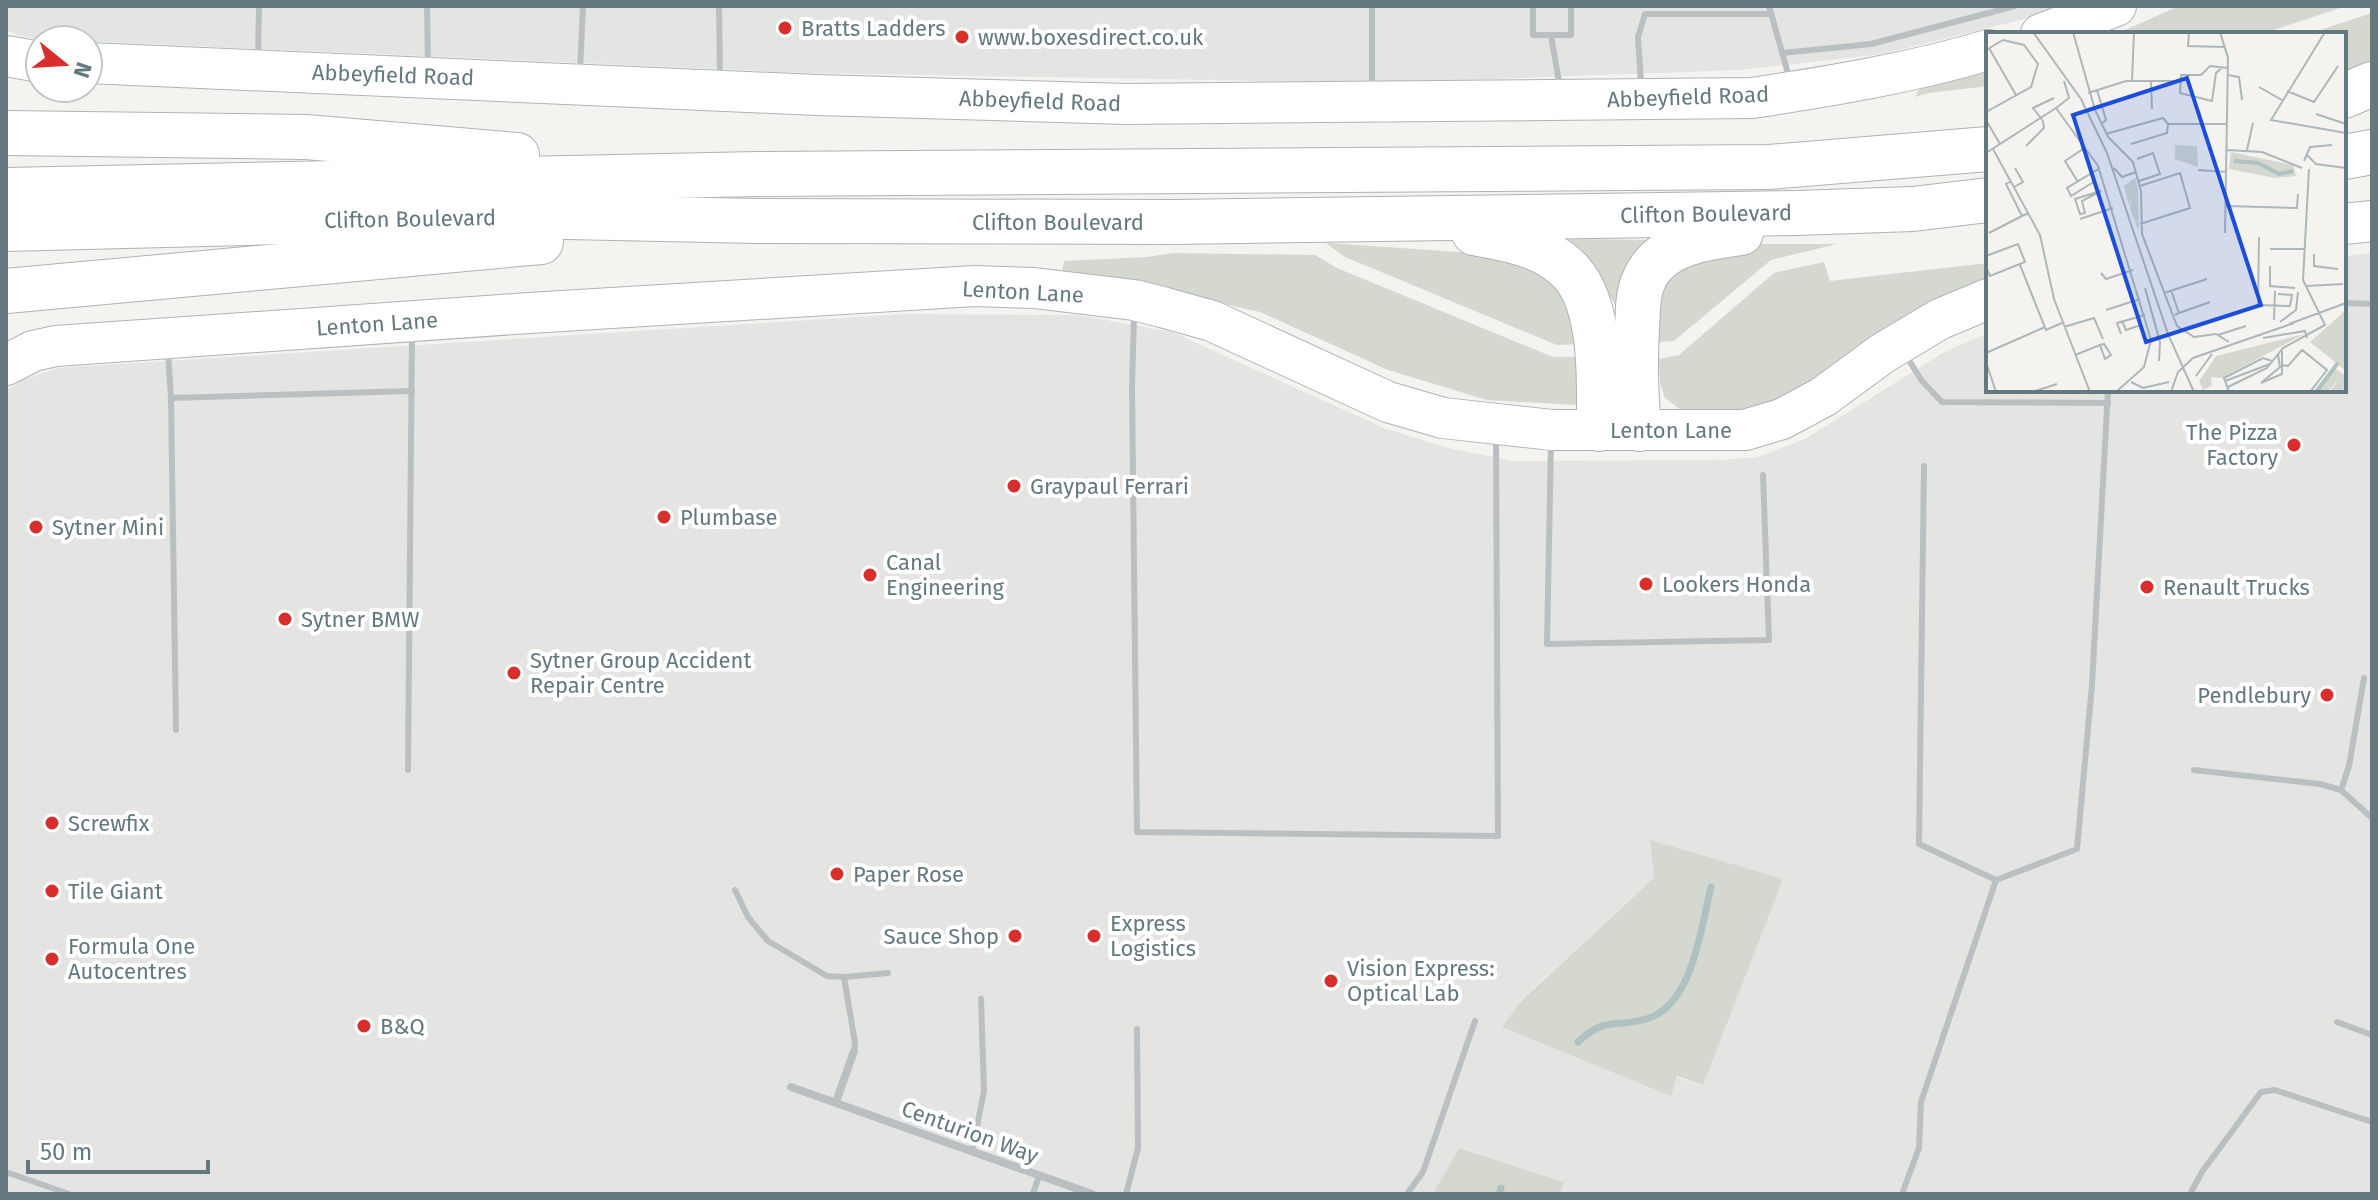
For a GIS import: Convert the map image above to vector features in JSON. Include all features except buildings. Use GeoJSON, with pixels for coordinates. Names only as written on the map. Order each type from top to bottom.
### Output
{"type":"FeatureCollection","features":[{"type":"Feature","properties":{"kind":"highway"},"geometry":{"type":"LineString","coordinates":[[2346,95],[2372,84]]}},
{"type":"Feature","properties":{"kind":"highway"},"geometry":{"type":"LineString","coordinates":[[2346,104],[2372,98]]}},
{"type":"Feature","properties":{"kind":"highway"},"geometry":{"type":"LineString","coordinates":[[6,133],[306,137],[758,174]]}},
{"type":"Feature","properties":{"kind":"highway","name":"Clifton Boulevard"},"geometry":{"type":"LineString","coordinates":[[129,207],[758,174],[1769,167],[1986,149]]}},
{"type":"Feature","properties":{"kind":"highway"},"geometry":{"type":"LineString","coordinates":[[2346,157],[2372,152]]}},
{"type":"Feature","properties":{"kind":"highway"},"geometry":{"type":"LineString","coordinates":[[6,190],[129,207]]}},
{"type":"Feature","properties":{"kind":"highway","name":"Clifton Boulevard"},"geometry":{"type":"LineString","coordinates":[[129,207],[757,221],[1175,222],[1796,213],[1913,209],[1986,200]]}},
{"type":"Feature","properties":{"kind":"highway"},"geometry":{"type":"LineString","coordinates":[[6,229],[129,207]]}},
{"type":"Feature","properties":{"kind":"highway"},"geometry":{"type":"LineString","coordinates":[[1619,429],[1635,372],[1639,300],[1644,279],[1669,252],[1705,237],[1913,209]]}},
{"type":"Feature","properties":{"kind":"highway"},"geometry":{"type":"LineString","coordinates":[[1322,220],[1481,234],[1512,240],[1554,259],[1571,273],[1585,294],[1619,429]]}},
{"type":"Feature","properties":{"kind":"highway"},"geometry":{"type":"LineString","coordinates":[[6,291],[757,221]]}},
{"type":"Feature","properties":{"kind":"street"},"geometry":{"type":"LineString","coordinates":[[2046,32],[2116,6]]}},
{"type":"Feature","properties":{"kind":"street","name":"Abbeyfield Road"},"geometry":{"type":"LineString","coordinates":[[104,64],[1126,104],[1752,98],[1950,61],[1986,51]]}},
{"type":"Feature","properties":{"kind":"street"},"geometry":{"type":"LineString","coordinates":[[2346,224],[2372,221]]}},
{"type":"Feature","properties":{"kind":"street","name":"Lenton Lane"},"geometry":{"type":"LineString","coordinates":[[6,365],[33,351],[56,346],[975,286],[1034,288],[1134,300],[1212,321],[1388,402],[1443,418],[1552,430],[1745,430],[1782,419],[1823,397],[1940,319],[1986,300]]}},
{"type":"Feature","properties":{"kind":"street"},"geometry":{"type":"LineString","coordinates":[[836,1102],[854,1051]]}},
{"type":"Feature","properties":{"kind":"street","name":"Centurion Way"},"geometry":{"type":"LineString","coordinates":[[791,1087],[1092,1194]]}},
{"type":"Feature","properties":{"kind":"lane"},"geometry":{"type":"LineString","coordinates":[[257,69],[259,6]]}},
{"type":"Feature","properties":{"kind":"lane"},"geometry":{"type":"LineString","coordinates":[[427,6],[428,76]]}},
{"type":"Feature","properties":{"kind":"lane"},"geometry":{"type":"LineString","coordinates":[[579,84],[583,6]]}},
{"type":"Feature","properties":{"kind":"lane"},"geometry":{"type":"LineString","coordinates":[[719,6],[721,90]]}},
{"type":"Feature","properties":{"kind":"lane"},"geometry":{"type":"LineString","coordinates":[[1371,101],[1372,6]]}},
{"type":"Feature","properties":{"kind":"lane"},"geometry":{"type":"LineString","coordinates":[[1533,6],[1533,35],[1571,35],[1571,6]]}},
{"type":"Feature","properties":{"kind":"lane"},"geometry":{"type":"LineString","coordinates":[[1782,53],[1871,44],[2015,6]]}},
{"type":"Feature","properties":{"kind":"lane"},"geometry":{"type":"LineString","coordinates":[[1642,99],[1638,37],[1645,14],[1683,10],[1770,10],[1793,92]]}},
{"type":"Feature","properties":{"kind":"lane"},"geometry":{"type":"LineString","coordinates":[[1551,35],[1562,99]]}},
{"type":"Feature","properties":{"kind":"lane"},"geometry":{"type":"LineString","coordinates":[[1134,300],[1132,387],[1137,832],[1498,836],[1496,425]]}},
{"type":"Feature","properties":{"kind":"lane"},"geometry":{"type":"LineString","coordinates":[[2346,303],[2372,304]]}},
{"type":"Feature","properties":{"kind":"lane"},"geometry":{"type":"LineString","coordinates":[[408,770],[412,321]]}},
{"type":"Feature","properties":{"kind":"lane"},"geometry":{"type":"LineString","coordinates":[[167,339],[171,398],[176,730]]}},
{"type":"Feature","properties":{"kind":"lane"},"geometry":{"type":"LineString","coordinates":[[1899,344],[1922,381],[1942,402],[2108,403]]}},
{"type":"Feature","properties":{"kind":"lane"},"geometry":{"type":"LineString","coordinates":[[171,398],[412,391]]}},
{"type":"Feature","properties":{"kind":"lane"},"geometry":{"type":"LineString","coordinates":[[1924,466],[1919,844],[1996,880],[2077,849],[2092,685],[2108,392]]}},
{"type":"Feature","properties":{"kind":"lane"},"geometry":{"type":"LineString","coordinates":[[1552,430],[1547,644],[1769,640],[1763,475]]}},
{"type":"Feature","properties":{"kind":"lane"},"geometry":{"type":"LineString","coordinates":[[2341,790],[2349,766],[2364,678]]}},
{"type":"Feature","properties":{"kind":"lane"},"geometry":{"type":"LineString","coordinates":[[2194,770],[2303,781],[2341,790],[2372,818]]}},
{"type":"Feature","properties":{"kind":"lane"},"geometry":{"type":"LineString","coordinates":[[1902,1194],[1919,1148],[1921,1102],[1996,880]]}},
{"type":"Feature","properties":{"kind":"lane"},"geometry":{"type":"LineString","coordinates":[[735,890],[748,917],[768,941],[827,976],[888,973]]}},
{"type":"Feature","properties":{"kind":"lane"},"geometry":{"type":"LineString","coordinates":[[844,977],[854,1051]]}},
{"type":"Feature","properties":{"kind":"lane"},"geometry":{"type":"LineString","coordinates":[[972,1152],[984,1091],[981,999]]}},
{"type":"Feature","properties":{"kind":"lane"},"geometry":{"type":"LineString","coordinates":[[1407,1194],[1423,1172],[1475,1021]]}},
{"type":"Feature","properties":{"kind":"lane"},"geometry":{"type":"LineString","coordinates":[[2337,1022],[2372,1035]]}},
{"type":"Feature","properties":{"kind":"lane"},"geometry":{"type":"LineString","coordinates":[[1126,1194],[1138,1148],[1137,1029]]}},
{"type":"Feature","properties":{"kind":"lane"},"geometry":{"type":"LineString","coordinates":[[2190,1194],[2202,1172],[2261,1092],[2275,1090],[2372,1122]]}},
{"type":"Feature","properties":{"kind":"lane"},"geometry":{"type":"LineString","coordinates":[[6,1172],[69,1194]]}},
{"type":"Feature","properties":{"kind":"lane"},"geometry":{"type":"LineString","coordinates":[[1033,1194],[1039,1176]]}},
{"type":"Feature","properties":{"kind":"shaded area"},"geometry":{"type":"Polygon","coordinates":[[[6,6],[2061,6],[2033,17],[1882,54],[1739,70],[1384,83],[808,73],[104,42],[104,24],[24,24],[24,37],[6,30],[6,6]]]}},
{"type":"Feature","properties":{"kind":"shaded area"},"geometry":{"type":"Polygon","coordinates":[[[2179,6],[2346,6],[2268,32],[2120,32],[2179,6]]]}},
{"type":"Feature","properties":{"kind":"shaded area"},"geometry":{"type":"Polygon","coordinates":[[[2372,13],[2372,66],[2346,70],[2346,32],[2314,32],[2372,13]]]}},
{"type":"Feature","properties":{"kind":"shaded area"},"geometry":{"type":"Polygon","coordinates":[[[1986,72],[1986,86],[1915,97],[1920,87],[1986,72]]]}},
{"type":"Feature","properties":{"kind":"shaded area"},"geometry":{"type":"Polygon","coordinates":[[[1564,239],[1663,240],[1617,307],[1599,279],[1564,239]]]}},
{"type":"Feature","properties":{"kind":"shaded area"},"geometry":{"type":"Polygon","coordinates":[[[1326,243],[1519,256],[1566,278],[1581,344],[1557,345],[1345,257],[1326,243]]]}},
{"type":"Feature","properties":{"kind":"shaded area"},"geometry":{"type":"Polygon","coordinates":[[[1760,244],[1837,244],[1771,260],[1674,341],[1658,342],[1657,297],[1672,272],[1694,255],[1760,244]]]}},
{"type":"Feature","properties":{"kind":"shaded area"},"geometry":{"type":"Polygon","coordinates":[[[1173,253],[1315,255],[1337,268],[1553,357],[1591,357],[1586,398],[1576,405],[1487,400],[1388,370],[1260,312],[1101,276],[1062,273],[1064,261],[1173,253]]]}},
{"type":"Feature","properties":{"kind":"shaded area"},"geometry":{"type":"Polygon","coordinates":[[[2372,253],[2372,1194],[1560,1194],[1564,1182],[1460,1148],[1433,1194],[6,1194],[6,391],[22,380],[57,368],[905,314],[1078,315],[1172,332],[1384,428],[1444,447],[1512,461],[1720,460],[1757,457],[1805,439],[1946,351],[1986,334],[1986,392],[2346,392],[2346,256],[2372,253]],[[1650,841],[1654,878],[1519,1002],[1503,1027],[1703,1085],[1650,841]]]}},
{"type":"Feature","properties":{"kind":"shaded area"},"geometry":{"type":"Polygon","coordinates":[[[1824,262],[1830,281],[1986,263],[1986,289],[1786,401],[1733,411],[1681,410],[1665,398],[1660,383],[1659,359],[1679,355],[1774,273],[1824,262]]]}},
{"type":"Feature","properties":{"kind":"shaded area"},"geometry":{"type":"Polygon","coordinates":[[[1650,840],[1783,879],[1703,1085],[1677,1076],[1671,1096],[1502,1027],[1519,1003],[1654,878],[1650,840]]]}},
{"type":"Feature","properties":{"kind":"shaded area"},"geometry":{"type":"Polygon","coordinates":[[[1459,1148],[1564,1182],[1560,1194],[1433,1194],[1459,1148]]]}},
{"type":"Feature","properties":{"kind":"waterway"},"geometry":{"type":"LineString","coordinates":[[1578,1042],[1603,1026],[1646,1019],[1662,1011],[1675,999],[1692,963],[1711,887]]}},
{"type":"Feature","properties":{"kind":"waterway"},"geometry":{"type":"LineString","coordinates":[[1499,1194],[1501,1188]]}},
{"type":"Feature","properties":{"kind":"place","name":"Bratts Ladders"},"geometry":{"type":"Point","coordinates":[785,28]}},
{"type":"Feature","properties":{"kind":"place","name":"www.boxesdirect.co.uk"},"geometry":{"type":"Point","coordinates":[962,37]}},
{"type":"Feature","properties":{"kind":"place","name":"The Pizza Factory"},"geometry":{"type":"Point","coordinates":[2294,445]}},
{"type":"Feature","properties":{"kind":"place","name":"Graypaul Ferrari"},"geometry":{"type":"Point","coordinates":[1014,486]}},
{"type":"Feature","properties":{"kind":"place","name":"Plumbase"},"geometry":{"type":"Point","coordinates":[664,517]}},
{"type":"Feature","properties":{"kind":"place","name":"Sytner Mini"},"geometry":{"type":"Point","coordinates":[36,527]}},
{"type":"Feature","properties":{"kind":"place","name":"Canal Engineering"},"geometry":{"type":"Point","coordinates":[870,575]}},
{"type":"Feature","properties":{"kind":"place","name":"Lookers Honda"},"geometry":{"type":"Point","coordinates":[1646,584]}},
{"type":"Feature","properties":{"kind":"place","name":"Renault Trucks"},"geometry":{"type":"Point","coordinates":[2147,587]}},
{"type":"Feature","properties":{"kind":"place","name":"Sytner BMW"},"geometry":{"type":"Point","coordinates":[285,619]}},
{"type":"Feature","properties":{"kind":"place","name":"Sytner Group Accident Repair Centre"},"geometry":{"type":"Point","coordinates":[514,673]}},
{"type":"Feature","properties":{"kind":"place","name":"Pendlebury"},"geometry":{"type":"Point","coordinates":[2327,695]}},
{"type":"Feature","properties":{"kind":"place","name":"Screwfix"},"geometry":{"type":"Point","coordinates":[52,823]}},
{"type":"Feature","properties":{"kind":"place","name":"Paper Rose"},"geometry":{"type":"Point","coordinates":[837,874]}},
{"type":"Feature","properties":{"kind":"place","name":"Tile Giant"},"geometry":{"type":"Point","coordinates":[52,891]}},
{"type":"Feature","properties":{"kind":"place","name":"Sauce Shop"},"geometry":{"type":"Point","coordinates":[1015,936]}},
{"type":"Feature","properties":{"kind":"place","name":"Express Logistics"},"geometry":{"type":"Point","coordinates":[1094,936]}},
{"type":"Feature","properties":{"kind":"place","name":"Formula One Autocentres"},"geometry":{"type":"Point","coordinates":[52,959]}},
{"type":"Feature","properties":{"kind":"place","name":"Vision Express: Optical Lab"},"geometry":{"type":"Point","coordinates":[1331,981]}},
{"type":"Feature","properties":{"kind":"place","name":"B&Q"},"geometry":{"type":"Point","coordinates":[364,1026]}}]}
